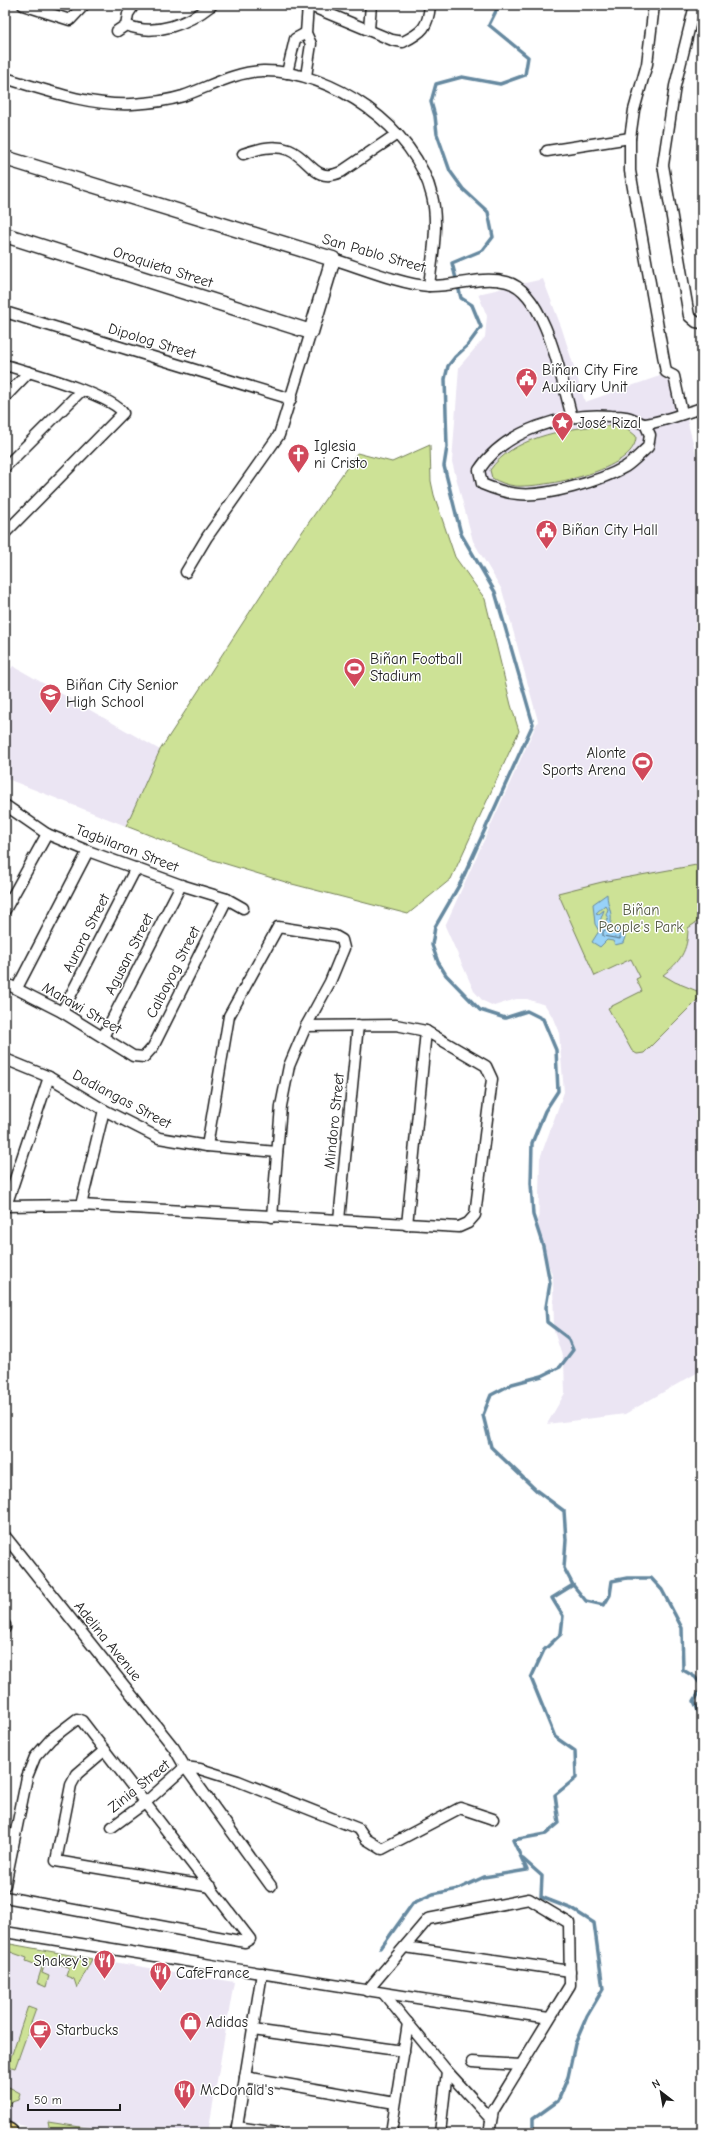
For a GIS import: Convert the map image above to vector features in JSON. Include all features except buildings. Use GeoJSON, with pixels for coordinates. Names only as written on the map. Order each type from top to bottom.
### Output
{"type":"FeatureCollection","features":[{"type":"Feature","properties":{"kind":"highway"},"geometry":{"type":"LineString","coordinates":[[5,2131],[9,2133]]}},
{"type":"Feature","properties":{"kind":"street"},"geometry":{"type":"LineString","coordinates":[[23,5],[70,20],[84,5]]}},
{"type":"Feature","properties":{"kind":"street"},"geometry":{"type":"LineString","coordinates":[[117,31],[126,25],[128,14],[134,5]]}},
{"type":"Feature","properties":{"kind":"street"},"geometry":{"type":"LineString","coordinates":[[126,25],[139,30],[162,29],[193,18],[212,5]]}},
{"type":"Feature","properties":{"kind":"street"},"geometry":{"type":"LineString","coordinates":[[306,76],[311,44],[306,32],[308,5],[369,29],[392,40],[403,42],[423,30],[428,20],[430,5]]}},
{"type":"Feature","properties":{"kind":"street"},"geometry":{"type":"LineString","coordinates":[[369,29],[371,5]]}},
{"type":"Feature","properties":{"kind":"street"},"geometry":{"type":"LineString","coordinates":[[654,5],[647,64],[636,102],[630,138],[630,174],[666,372],[674,376],[682,413]]}},
{"type":"Feature","properties":{"kind":"street"},"geometry":{"type":"LineString","coordinates":[[695,5],[674,86],[663,165],[689,316],[696,322],[702,323]]}},
{"type":"Feature","properties":{"kind":"street"},"geometry":{"type":"LineString","coordinates":[[287,73],[295,39],[306,32]]}},
{"type":"Feature","properties":{"kind":"street"},"geometry":{"type":"LineString","coordinates":[[5,78],[78,98],[112,104],[153,102],[181,96],[241,74],[263,71],[306,76],[340,92],[363,105],[397,134],[418,160],[432,197],[434,229],[429,286]]}},
{"type":"Feature","properties":{"kind":"street"},"geometry":{"type":"LineString","coordinates":[[243,154],[268,147],[288,150],[297,155],[318,173],[324,176],[332,176],[342,172],[397,134]]}},
{"type":"Feature","properties":{"kind":"street"},"geometry":{"type":"LineString","coordinates":[[547,151],[630,138]]}},
{"type":"Feature","properties":{"kind":"street","name":"San Pablo Street"},"geometry":{"type":"LineString","coordinates":[[5,158],[414,284],[443,286],[474,280],[507,282],[516,286],[538,312],[548,331],[572,417]]}},
{"type":"Feature","properties":{"kind":"street","name":"Oroquieta Street"},"geometry":{"type":"LineString","coordinates":[[5,235],[311,332]]}},
{"type":"Feature","properties":{"kind":"street"},"geometry":{"type":"LineString","coordinates":[[186,572],[211,530],[279,435],[333,259]]}},
{"type":"Feature","properties":{"kind":"street","name":"Dipolog Street"},"geometry":{"type":"LineString","coordinates":[[5,312],[291,399]]}},
{"type":"Feature","properties":{"kind":"street"},"geometry":{"type":"LineString","coordinates":[[5,366],[29,372],[82,390],[119,406],[123,413],[5,533]]}},
{"type":"Feature","properties":{"kind":"street"},"geometry":{"type":"LineString","coordinates":[[5,397],[29,372]]}},
{"type":"Feature","properties":{"kind":"street"},"geometry":{"type":"LineString","coordinates":[[5,467],[82,390]]}},
{"type":"Feature","properties":{"kind":"street"},"geometry":{"type":"LineString","coordinates":[[645,424],[650,435],[648,447],[625,467],[594,481],[561,490],[519,494],[498,490],[482,484],[479,470],[484,462],[502,447],[526,432],[546,423],[572,417],[601,415],[626,417],[645,424],[702,408]]}},
{"type":"Feature","properties":{"kind":"street","name":"Tagbilaran Street"},"geometry":{"type":"LineString","coordinates":[[5,805],[47,834],[88,851],[181,885],[227,899],[243,908]]}},
{"type":"Feature","properties":{"kind":"street"},"geometry":{"type":"LineString","coordinates":[[5,910],[47,834]]}},
{"type":"Feature","properties":{"kind":"street"},"geometry":{"type":"LineString","coordinates":[[17,988],[88,851]]}},
{"type":"Feature","properties":{"kind":"street","name":"Aurora Street"},"geometry":{"type":"LineString","coordinates":[[62,1012],[136,868]]}},
{"type":"Feature","properties":{"kind":"street","name":"Agusan Street"},"geometry":{"type":"LineString","coordinates":[[103,1037],[181,885]]}},
{"type":"Feature","properties":{"kind":"street","name":"Calbayog Street"},"geometry":{"type":"LineString","coordinates":[[144,1056],[153,1047],[227,899]]}},
{"type":"Feature","properties":{"kind":"street"},"geometry":{"type":"LineString","coordinates":[[206,1146],[229,1016],[278,928],[335,936],[342,940],[344,948],[330,982],[306,1026],[289,1066],[281,1106],[272,1218]]}},
{"type":"Feature","properties":{"kind":"street","name":"Marawi Street"},"geometry":{"type":"LineString","coordinates":[[5,983],[62,1012],[133,1056],[144,1056]]}},
{"type":"Feature","properties":{"kind":"street"},"geometry":{"type":"LineString","coordinates":[[49,1077],[5,1206],[81,1205],[272,1218],[339,1220],[459,1227],[468,1223],[475,1215],[492,1079],[486,1066],[426,1031],[396,1025],[306,1026]]}},
{"type":"Feature","properties":{"kind":"street","name":"Mindoro Street"},"geometry":{"type":"LineString","coordinates":[[339,1220],[358,1026]]}},
{"type":"Feature","properties":{"kind":"street"},"geometry":{"type":"LineString","coordinates":[[407,1225],[426,1031]]}},
{"type":"Feature","properties":{"kind":"street","name":"Dadiangas Street"},"geometry":{"type":"LineString","coordinates":[[5,1059],[49,1077],[104,1110],[159,1138],[206,1146],[277,1152]]}},
{"type":"Feature","properties":{"kind":"street"},"geometry":{"type":"LineString","coordinates":[[81,1205],[104,1110]]}},
{"type":"Feature","properties":{"kind":"street","name":"Adelina Avenue"},"geometry":{"type":"LineString","coordinates":[[5,1536],[174,1748],[185,1767],[271,1886]]}},
{"type":"Feature","properties":{"kind":"street"},"geometry":{"type":"LineString","coordinates":[[5,1885],[27,1777],[36,1756],[51,1739],[73,1721],[78,1719],[82,1721],[105,1750],[250,1936],[245,1942],[5,1897]]}},
{"type":"Feature","properties":{"kind":"street"},"geometry":{"type":"LineString","coordinates":[[105,1750],[77,1774],[71,1785],[56,1861],[211,1887]]}},
{"type":"Feature","properties":{"kind":"street"},"geometry":{"type":"LineString","coordinates":[[185,1767],[200,1769],[238,1781],[359,1829],[366,1839],[382,1848],[460,1808],[493,1819]]}},
{"type":"Feature","properties":{"kind":"street","name":"Zinia Street"},"geometry":{"type":"LineString","coordinates":[[112,1827],[146,1802],[185,1767]]}},
{"type":"Feature","properties":{"kind":"street"},"geometry":{"type":"LineString","coordinates":[[367,1991],[428,1919],[529,1899],[569,1923],[570,1985],[490,2118],[489,2133]]}},
{"type":"Feature","properties":{"kind":"street"},"geometry":{"type":"LineString","coordinates":[[5,1932],[384,1994],[549,2018]]}},
{"type":"Feature","properties":{"kind":"street"},"geometry":{"type":"LineString","coordinates":[[405,1947],[570,1971]]}},
{"type":"Feature","properties":{"kind":"street"},"geometry":{"type":"LineString","coordinates":[[262,1973],[237,2130],[278,2133]]}},
{"type":"Feature","properties":{"kind":"street"},"geometry":{"type":"LineString","coordinates":[[384,1994],[447,2071],[490,2118]]}},
{"type":"Feature","properties":{"kind":"street"},"geometry":{"type":"LineString","coordinates":[[391,2133],[408,2023]]}},
{"type":"Feature","properties":{"kind":"street"},"geometry":{"type":"LineString","coordinates":[[253,2030],[404,2051]]}},
{"type":"Feature","properties":{"kind":"street"},"geometry":{"type":"LineString","coordinates":[[472,2062],[521,2065]]}},
{"type":"Feature","properties":{"kind":"street"},"geometry":{"type":"LineString","coordinates":[[440,2133],[447,2071]]}},
{"type":"Feature","properties":{"kind":"street"},"geometry":{"type":"LineString","coordinates":[[245,2077],[396,2103]]}},
{"type":"Feature","properties":{"kind":"shaded area"},"geometry":{"type":"Polygon","coordinates":[[[543,279],[562,329],[585,402],[674,371],[702,476],[702,1370],[625,1414],[547,1424],[565,1393],[564,1362],[554,1331],[553,1278],[538,1232],[540,1158],[564,1092],[559,1033],[552,1016],[545,1005],[527,999],[516,999],[494,1006],[483,1001],[474,991],[445,926],[538,721],[502,590],[473,541],[452,462],[459,367],[485,337],[487,316],[478,294],[543,279]]]}},
{"type":"Feature","properties":{"kind":"shaded area","name":"Biñan City Senior High School"},"geometry":{"type":"Polygon","coordinates":[[[13,666],[160,750],[126,826],[5,778],[5,678],[13,666]]]}},
{"type":"Feature","properties":{"kind":"shaded area"},"geometry":{"type":"Polygon","coordinates":[[[5,1944],[234,1982],[208,2133],[119,2133],[48,2122],[49,2133],[5,2121],[5,1944]]]}},
{"type":"Feature","properties":{"kind":"green space"},"geometry":{"type":"Polygon","coordinates":[[[624,426],[636,436],[632,448],[621,459],[605,468],[586,475],[565,480],[528,486],[509,485],[492,478],[490,470],[500,459],[511,450],[525,443],[554,433],[584,427],[624,426]]]}},
{"type":"Feature","properties":{"kind":"green space","name":"Biñan Football Stadium"},"geometry":{"type":"Polygon","coordinates":[[[430,445],[431,481],[434,495],[455,557],[485,599],[511,705],[519,731],[451,879],[408,914],[292,884],[213,860],[126,826],[160,750],[298,538],[357,453],[392,462],[430,445]]]}},
{"type":"Feature","properties":{"kind":"green space","name":"Biñan People's Park"},"geometry":{"type":"Polygon","coordinates":[[[702,864],[702,913],[700,920],[688,928],[685,950],[674,965],[663,975],[675,982],[702,993],[702,995],[644,1053],[637,1054],[632,1051],[608,1008],[642,991],[636,979],[640,977],[631,959],[595,976],[558,893],[602,882],[702,864]]]}},
{"type":"Feature","properties":{"kind":"green space"},"geometry":{"type":"Polygon","coordinates":[[[5,1943],[92,1959],[77,1988],[74,1979],[66,1976],[69,1967],[46,1960],[42,1973],[49,1976],[46,1987],[37,1983],[42,1967],[26,1961],[27,1958],[5,1950],[5,1943]]]}},
{"type":"Feature","properties":{"kind":"green space"},"geometry":{"type":"Polygon","coordinates":[[[28,2006],[36,2009],[15,2068],[8,2066],[28,2006]]]}},
{"type":"Feature","properties":{"kind":"green space"},"geometry":{"type":"Polygon","coordinates":[[[9,2087],[20,2093],[18,2100],[12,2102],[5,2109],[5,2089],[9,2087]]]}},
{"type":"Feature","properties":{"kind":"green space"},"geometry":{"type":"Polygon","coordinates":[[[48,2122],[119,2133],[50,2133],[48,2122]]]}},
{"type":"Feature","properties":{"kind":"water"},"geometry":{"type":"Polygon","coordinates":[[[607,894],[611,914],[610,925],[625,932],[623,943],[615,945],[613,941],[607,940],[600,947],[592,942],[599,931],[595,924],[593,904],[607,894]],[[605,905],[596,913],[599,914],[604,910],[599,924],[601,928],[608,918],[606,915],[608,909],[605,905]]]}},
{"type":"Feature","properties":{"kind":"waterway"},"geometry":{"type":"LineString","coordinates":[[499,5],[489,25],[528,57],[525,75],[500,84],[462,77],[436,84],[431,102],[435,116],[437,134],[450,171],[463,189],[488,212],[493,237],[483,250],[452,263],[461,298],[472,305],[481,327],[467,346],[448,366],[445,379],[447,447],[444,466],[461,534],[495,592],[533,724],[461,882],[435,927],[432,945],[438,962],[446,975],[480,1010],[505,1018],[527,1011],[543,1019],[556,1050],[558,1091],[545,1111],[532,1143],[531,1183],[533,1215],[543,1246],[550,1283],[546,1307],[547,1322],[568,1338],[573,1350],[560,1367],[542,1376],[512,1384],[491,1395],[483,1415],[491,1447],[537,1491],[564,1511],[566,1540],[564,1568],[573,1585],[586,1601],[604,1605],[610,1595],[612,1581],[627,1578],[651,1578],[662,1590],[682,1628],[683,1670],[695,1677],[702,1686]]}},
{"type":"Feature","properties":{"kind":"waterway"},"geometry":{"type":"LineString","coordinates":[[381,1948],[413,1903],[433,1894],[458,1889],[484,1877],[527,1870],[513,1840],[546,1834],[559,1823],[555,1795],[576,1778],[575,1751],[555,1737],[531,1678],[544,1650],[561,1634],[563,1616],[552,1598],[573,1585]]}},
{"type":"Feature","properties":{"kind":"waterway"},"geometry":{"type":"LineString","coordinates":[[702,1688],[694,1701],[700,1715],[702,1715]]}},
{"type":"Feature","properties":{"kind":"waterway"},"geometry":{"type":"LineString","coordinates":[[523,1859],[542,1876],[541,1897],[572,1909],[594,1923],[603,1989],[587,2016],[575,2044],[568,2077],[558,2101],[533,2119],[533,2133]]}},
{"type":"Feature","properties":{"kind":"place","name":"Biñan City Fire Auxiliary Unit"},"geometry":{"type":"Point","coordinates":[526,398]}},
{"type":"Feature","properties":{"kind":"place","name":"José Rizal"},"geometry":{"type":"Point","coordinates":[562,442]}},
{"type":"Feature","properties":{"kind":"place","name":"Iglesia ni Cristo"},"geometry":{"type":"Point","coordinates":[298,474]}},
{"type":"Feature","properties":{"kind":"place","name":"Biñan City Hall"},"geometry":{"type":"Point","coordinates":[547,550]}},
{"type":"Feature","properties":{"kind":"place","name":"Biñan Football Stadium"},"geometry":{"type":"Point","coordinates":[354,688]}},
{"type":"Feature","properties":{"kind":"place","name":"Biñan City Senior High School"},"geometry":{"type":"Point","coordinates":[51,714]}},
{"type":"Feature","properties":{"kind":"place","name":"Alonte Sports Arena"},"geometry":{"type":"Point","coordinates":[642,782]}},
{"type":"Feature","properties":{"kind":"place","name":"Shakey's"},"geometry":{"type":"Point","coordinates":[104,1980]}},
{"type":"Feature","properties":{"kind":"place","name":"CafeFrance"},"geometry":{"type":"Point","coordinates":[160,1992]}},
{"type":"Feature","properties":{"kind":"place","name":"Adidas"},"geometry":{"type":"Point","coordinates":[191,2042]}},
{"type":"Feature","properties":{"kind":"place","name":"Starbucks"},"geometry":{"type":"Point","coordinates":[41,2050]}},
{"type":"Feature","properties":{"kind":"place","name":"McDonald's"},"geometry":{"type":"Point","coordinates":[184,2110]}}]}
